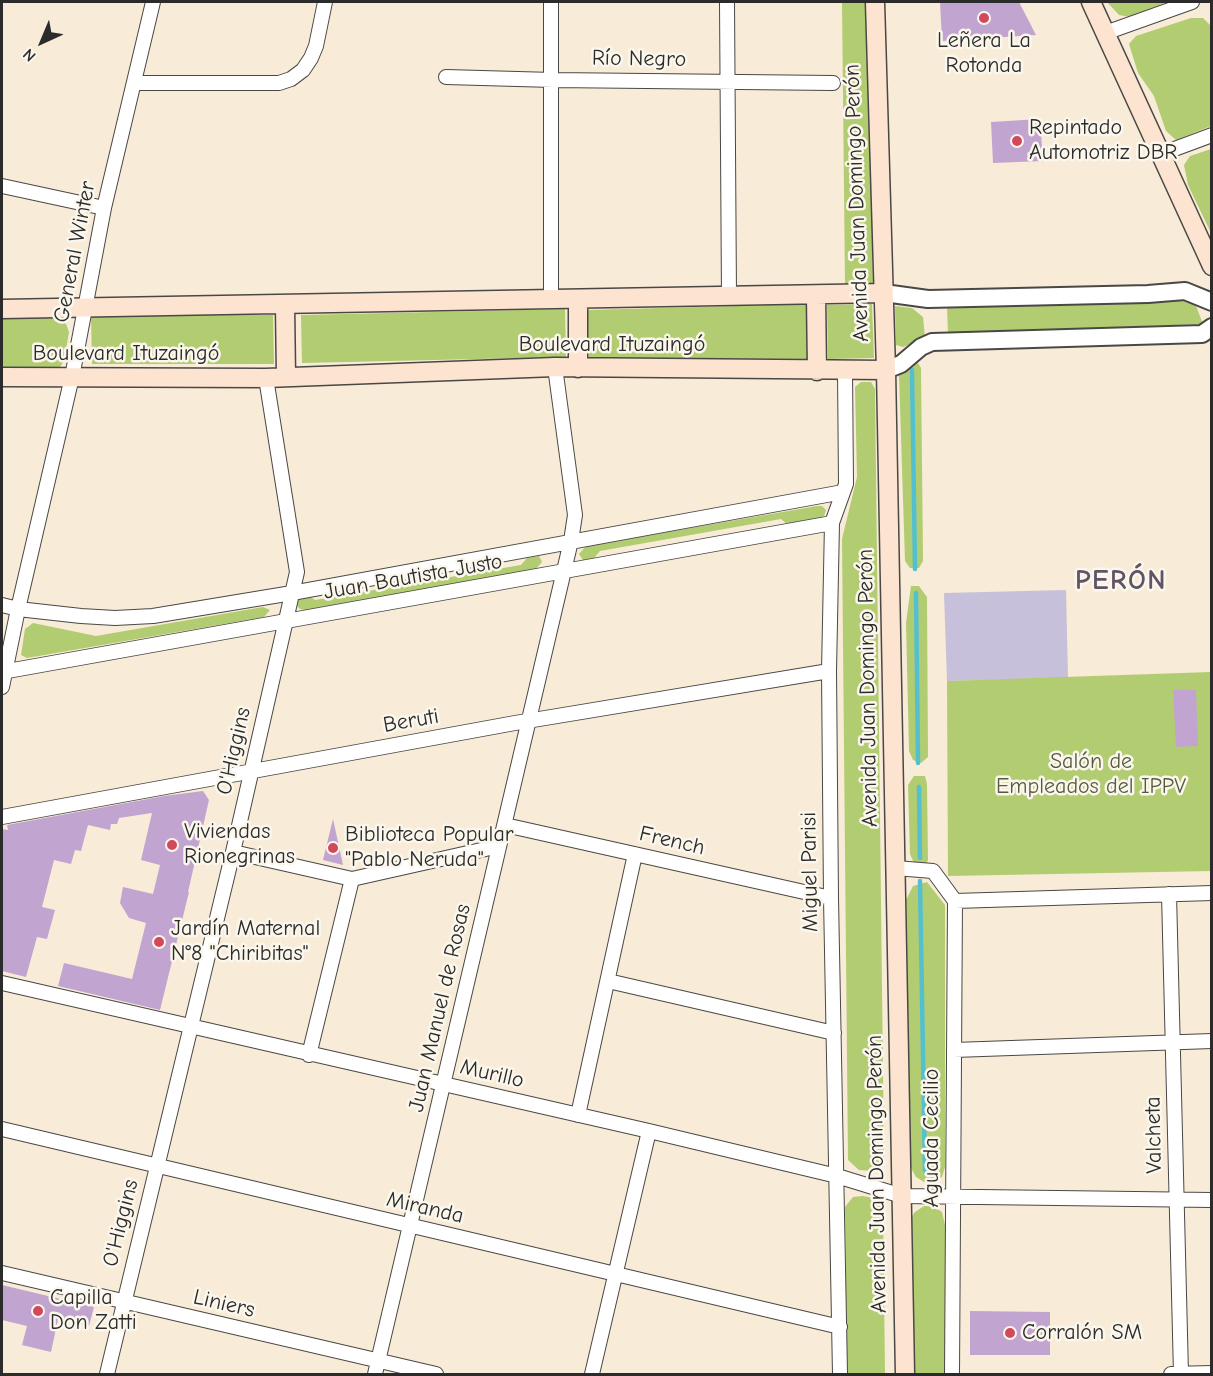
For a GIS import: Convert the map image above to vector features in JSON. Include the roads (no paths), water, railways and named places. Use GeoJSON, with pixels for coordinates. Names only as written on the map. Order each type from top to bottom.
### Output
{"type":"FeatureCollection","features":[{"type":"Feature","properties":{"kind":"main road","name":"Avenida Juan Domingo Perón"},"geometry":{"type":"LineString","coordinates":[[875,2],[886,370],[905,1374]]}},
{"type":"Feature","properties":{"kind":"main road"},"geometry":{"type":"LineString","coordinates":[[1091,2],[1212,266]]}},
{"type":"Feature","properties":{"kind":"main road","name":"Boulevard Ituzaingó"},"geometry":{"type":"LineString","coordinates":[[2,309],[884,293]]}},
{"type":"Feature","properties":{"kind":"main road"},"geometry":{"type":"LineString","coordinates":[[816,295],[818,371]]}},
{"type":"Feature","properties":{"kind":"main road"},"geometry":{"type":"LineString","coordinates":[[578,300],[578,368]]}},
{"type":"Feature","properties":{"kind":"main road"},"geometry":{"type":"LineString","coordinates":[[285,305],[286,377]]}},
{"type":"Feature","properties":{"kind":"main road","name":"Boulevard Ituzaingó"},"geometry":{"type":"LineString","coordinates":[[2,377],[266,378],[555,368],[886,370]]}},
{"type":"Feature","properties":{"kind":"street","name":"General Winter"},"geometry":{"type":"LineString","coordinates":[[2,687],[3,672],[72,377],[104,208],[153,2]]}},
{"type":"Feature","properties":{"kind":"street"},"geometry":{"type":"LineString","coordinates":[[134,83],[279,83],[291,79],[311,58],[316,46],[325,2]]}},
{"type":"Feature","properties":{"kind":"street"},"geometry":{"type":"LineString","coordinates":[[551,2],[553,80],[551,300]]}},
{"type":"Feature","properties":{"kind":"street"},"geometry":{"type":"LineString","coordinates":[[727,2],[729,296]]}},
{"type":"Feature","properties":{"kind":"street"},"geometry":{"type":"LineString","coordinates":[[1105,33],[1192,2]]}},
{"type":"Feature","properties":{"kind":"street","name":"Río Negro"},"geometry":{"type":"LineString","coordinates":[[446,76],[553,80],[833,82]]}},
{"type":"Feature","properties":{"kind":"street"},"geometry":{"type":"LineString","coordinates":[[1161,154],[1212,135]]}},
{"type":"Feature","properties":{"kind":"street"},"geometry":{"type":"LineString","coordinates":[[2,186],[104,208]]}},
{"type":"Feature","properties":{"kind":"street","name":"Boulevard Ituzaingó"},"geometry":{"type":"LineString","coordinates":[[884,293],[928,299],[1148,294],[1185,291],[1212,302]]}},
{"type":"Feature","properties":{"kind":"street","name":"Boulevard Ituzaingó"},"geometry":{"type":"LineString","coordinates":[[886,370],[901,364],[921,347],[932,342],[1202,334],[1212,327]]}},
{"type":"Feature","properties":{"kind":"street","name":"Juan Manuel de Rosas"},"geometry":{"type":"LineString","coordinates":[[377,1368],[571,541],[575,514],[555,368]]}},
{"type":"Feature","properties":{"kind":"street","name":"Miguel Parisi"},"geometry":{"type":"LineString","coordinates":[[840,1374],[829,671],[832,523],[846,484],[846,371]]}},
{"type":"Feature","properties":{"kind":"street","name":"O'Higgins"},"geometry":{"type":"LineString","coordinates":[[107,1374],[233,852],[297,572],[266,378]]}},
{"type":"Feature","properties":{"kind":"street","name":"Juan Bautista Justo"},"geometry":{"type":"LineString","coordinates":[[2,604],[18,609],[115,618],[153,616],[292,593],[843,492]]}},
{"type":"Feature","properties":{"kind":"street","name":"Juan Bautista Justo"},"geometry":{"type":"LineString","coordinates":[[3,672],[832,523]]}},
{"type":"Feature","properties":{"kind":"street","name":"Beruti"},"geometry":{"type":"LineString","coordinates":[[2,817],[530,721],[829,671]]}},
{"type":"Feature","properties":{"kind":"street","name":"French"},"geometry":{"type":"LineString","coordinates":[[505,825],[831,898]]}},
{"type":"Feature","properties":{"kind":"street"},"geometry":{"type":"LineString","coordinates":[[233,852],[352,879],[499,846]]}},
{"type":"Feature","properties":{"kind":"street"},"geometry":{"type":"LineString","coordinates":[[578,1115],[634,854]]}},
{"type":"Feature","properties":{"kind":"street"},"geometry":{"type":"LineString","coordinates":[[895,868],[933,871],[955,901],[1212,893]]}},
{"type":"Feature","properties":{"kind":"street"},"geometry":{"type":"LineString","coordinates":[[309,1055],[352,879]]}},
{"type":"Feature","properties":{"kind":"street","name":"Valcheta"},"geometry":{"type":"LineString","coordinates":[[1169,894],[1180,1374]]}},
{"type":"Feature","properties":{"kind":"street","name":"Aguada Cecilio"},"geometry":{"type":"LineString","coordinates":[[952,1374],[955,901]]}},
{"type":"Feature","properties":{"kind":"street"},"geometry":{"type":"LineString","coordinates":[[608,981],[834,1033]]}},
{"type":"Feature","properties":{"kind":"street","name":"Murillo"},"geometry":{"type":"LineString","coordinates":[[2,984],[649,1131],[837,1176],[902,1196],[1212,1200]]}},
{"type":"Feature","properties":{"kind":"street"},"geometry":{"type":"LineString","coordinates":[[954,1050],[1212,1041]]}},
{"type":"Feature","properties":{"kind":"street","name":"Miranda"},"geometry":{"type":"LineString","coordinates":[[2,1130],[840,1327]]}},
{"type":"Feature","properties":{"kind":"street"},"geometry":{"type":"LineString","coordinates":[[592,1374],[649,1131]]}},
{"type":"Feature","properties":{"kind":"street","name":"Liniers"},"geometry":{"type":"LineString","coordinates":[[2,1273],[124,1302],[377,1368],[436,1374]]}},
{"type":"Feature","properties":{"kind":"street"},"geometry":{"type":"LineString","coordinates":[[1171,1374],[1212,1373]]}},
{"type":"Feature","properties":{"kind":"waterway"},"geometry":{"type":"LineString","coordinates":[[912,370],[915,569]]}},
{"type":"Feature","properties":{"kind":"waterway"},"geometry":{"type":"LineString","coordinates":[[916,593],[918,763]]}},
{"type":"Feature","properties":{"kind":"waterway"},"geometry":{"type":"LineString","coordinates":[[919,787],[920,858]]}},
{"type":"Feature","properties":{"kind":"waterway"},"geometry":{"type":"LineString","coordinates":[[920,881],[925,1171]]}},
{"type":"Feature","properties":{"kind":"place","name":"Leñera La Rotonda"},"geometry":{"type":"Point","coordinates":[984,18]}},
{"type":"Feature","properties":{"kind":"place","name":"Repintado Automotriz DBR"},"geometry":{"type":"Point","coordinates":[1017,141]}},
{"type":"Feature","properties":{"kind":"place","name":"Viviendas Rionegrinas"},"geometry":{"type":"Point","coordinates":[172,845]}},
{"type":"Feature","properties":{"kind":"place","name":"Biblioteca Popular \"Pablo Neruda\""},"geometry":{"type":"Point","coordinates":[333,848]}},
{"type":"Feature","properties":{"kind":"place","name":"Jardín Maternal N°8 \"Chiribitas\""},"geometry":{"type":"Point","coordinates":[159,942]}},
{"type":"Feature","properties":{"kind":"place","name":"Capilla Don Zatti"},"geometry":{"type":"Point","coordinates":[38,1311]}},
{"type":"Feature","properties":{"kind":"place","name":"Corralón SM"},"geometry":{"type":"Point","coordinates":[1010,1333]}},
{"type":"Feature","properties":{"kind":"district","name":"PERÓN"},"geometry":{"type":"Point","coordinates":[1121,581]}},
{"type":"Feature","properties":{"kind":"park label","name":"Salón de Empleados del IPPV"},"geometry":{"type":"Point","coordinates":[1091,774]}}]}
